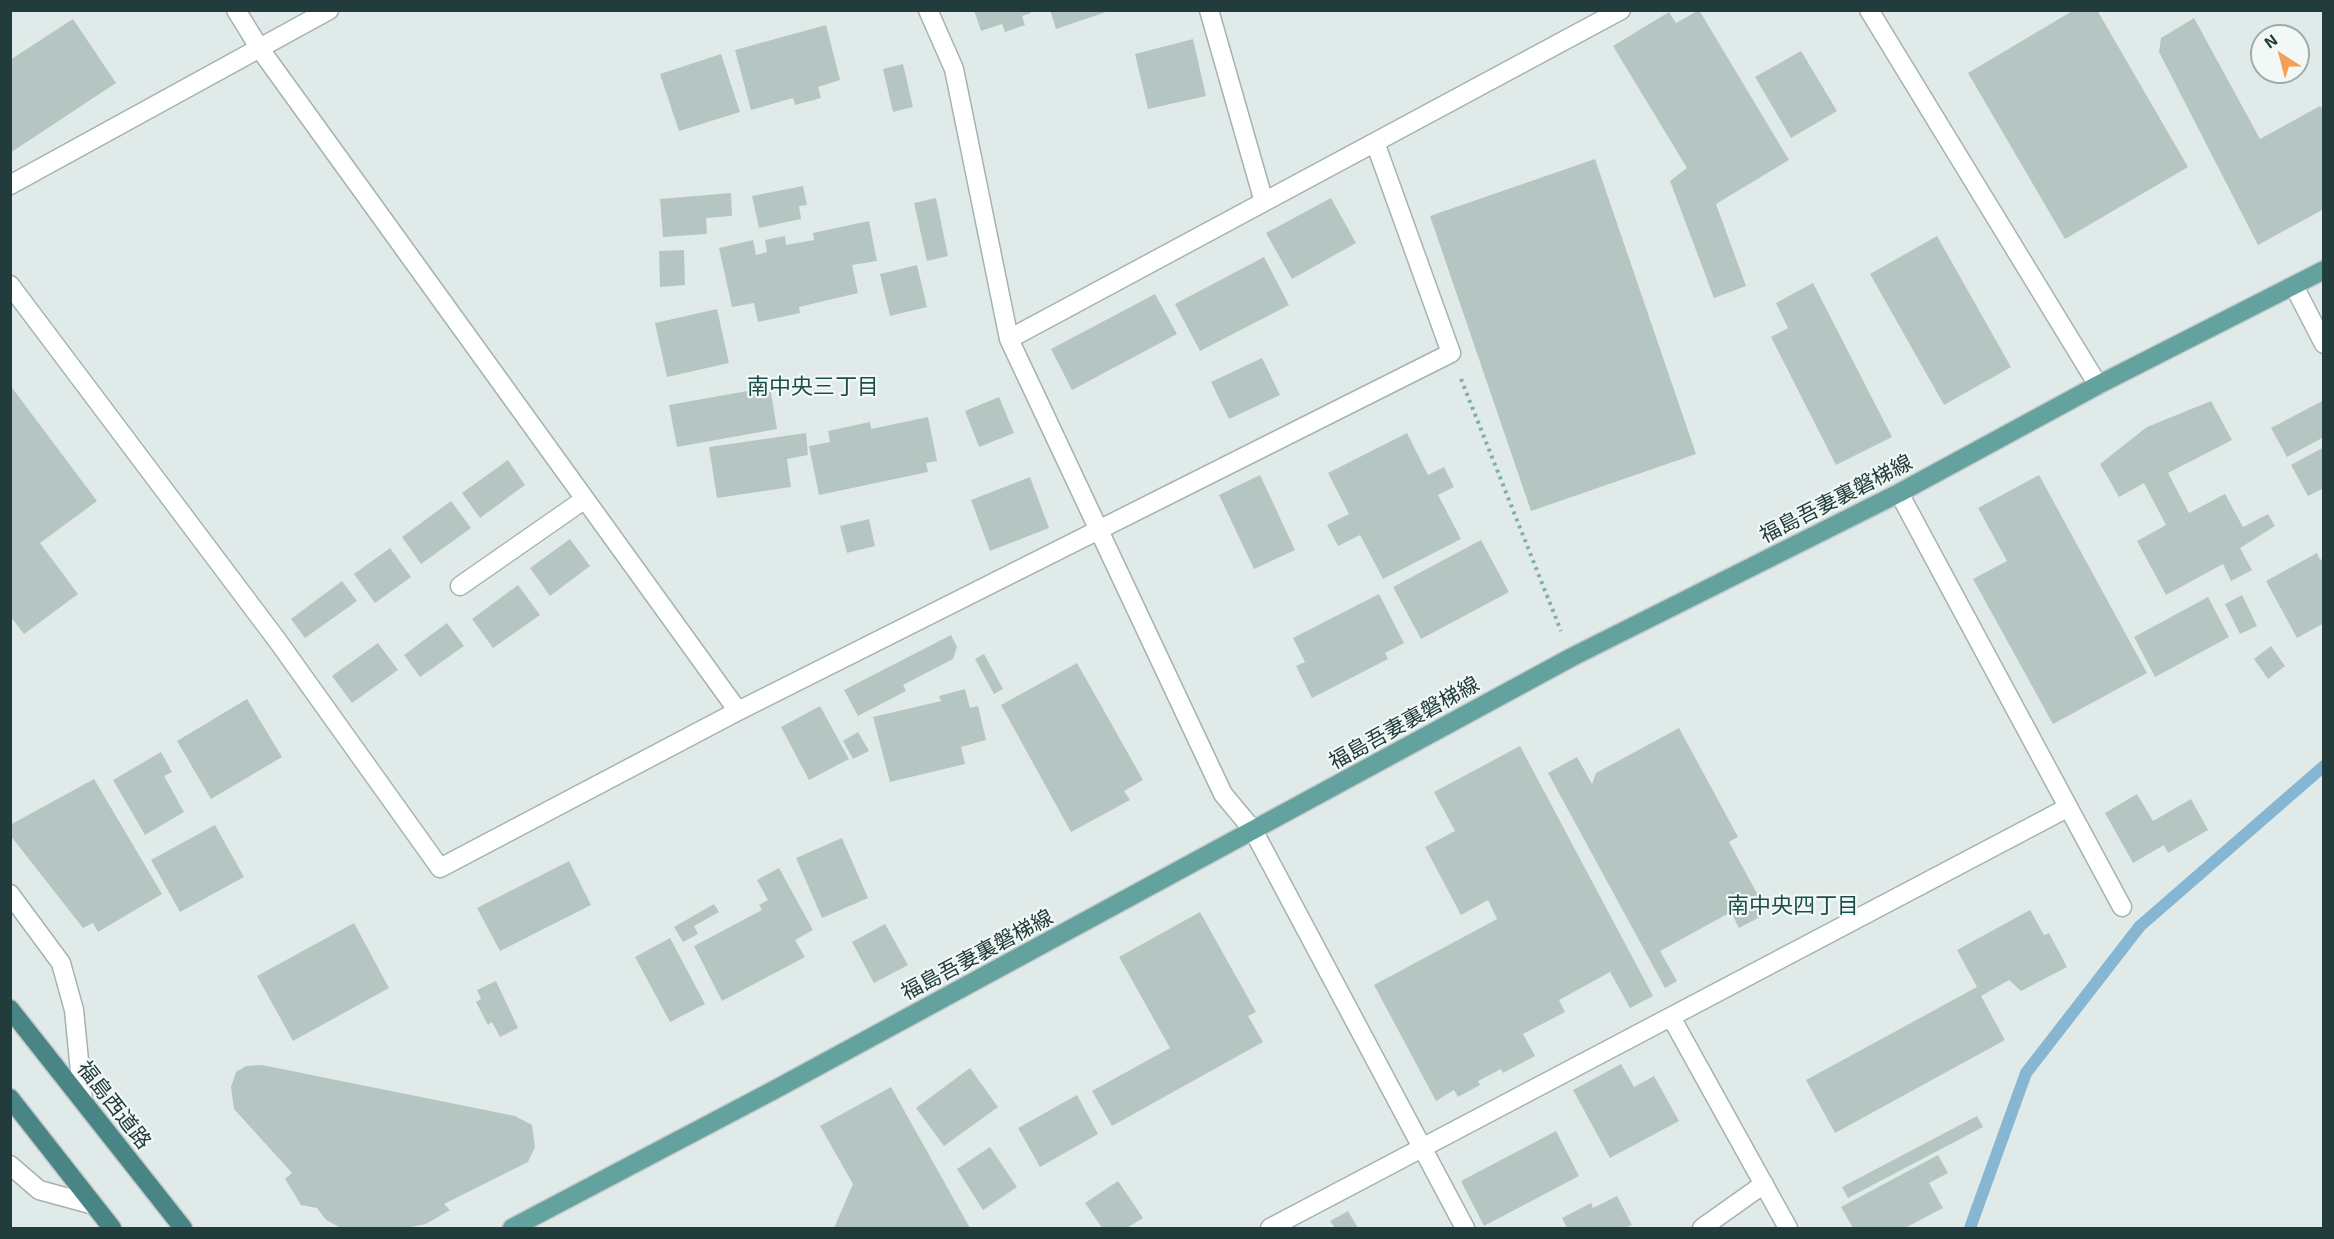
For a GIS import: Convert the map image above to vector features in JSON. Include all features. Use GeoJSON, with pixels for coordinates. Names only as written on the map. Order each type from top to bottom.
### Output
{"type":"FeatureCollection","features":[{"type":"Feature","properties":{"kind":"highway","name":"福島西道路"},"geometry":{"type":"LineString","coordinates":[[10,1009],[183,1228]]}},
{"type":"Feature","properties":{"kind":"highway"},"geometry":{"type":"LineString","coordinates":[[10,1098],[112,1228]]}},
{"type":"Feature","properties":{"kind":"main road","name":"福島吾妻裏磐梯線"},"geometry":{"type":"LineString","coordinates":[[512,1228],[774,1090],[1572,657],[1899,493],[2098,385],[2324,270]]}},
{"type":"Feature","properties":{"kind":"street"},"geometry":{"type":"LineString","coordinates":[[236,10],[260,49],[738,711]]}},
{"type":"Feature","properties":{"kind":"street"},"geometry":{"type":"LineString","coordinates":[[10,184],[329,10]]}},
{"type":"Feature","properties":{"kind":"street"},"geometry":{"type":"LineString","coordinates":[[928,10],[954,69],[1009,339],[1223,794],[1253,830],[1424,1147],[1465,1228]]}},
{"type":"Feature","properties":{"kind":"street"},"geometry":{"type":"LineString","coordinates":[[1209,10],[1264,202]]}},
{"type":"Feature","properties":{"kind":"street"},"geometry":{"type":"LineString","coordinates":[[1009,339],[1376,144],[1621,10]]}},
{"type":"Feature","properties":{"kind":"street"},"geometry":{"type":"LineString","coordinates":[[1869,10],[2098,385]]}},
{"type":"Feature","properties":{"kind":"street"},"geometry":{"type":"LineString","coordinates":[[10,285],[277,640],[440,868],[738,711],[1451,353],[1376,144]]}},
{"type":"Feature","properties":{"kind":"street"},"geometry":{"type":"LineString","coordinates":[[2294,286],[2324,344]]}},
{"type":"Feature","properties":{"kind":"street"},"geometry":{"type":"LineString","coordinates":[[1899,493],[2122,907]]}},
{"type":"Feature","properties":{"kind":"street"},"geometry":{"type":"LineString","coordinates":[[460,586],[585,499]]}},
{"type":"Feature","properties":{"kind":"street"},"geometry":{"type":"LineString","coordinates":[[1270,1228],[2067,808]]}},
{"type":"Feature","properties":{"kind":"street"},"geometry":{"type":"LineString","coordinates":[[10,894],[61,963],[74,1010],[83,1101]]}},
{"type":"Feature","properties":{"kind":"street"},"geometry":{"type":"LineString","coordinates":[[1671,1017],[1788,1228]]}},
{"type":"Feature","properties":{"kind":"street"},"geometry":{"type":"LineString","coordinates":[[10,1165],[39,1190],[94,1205]]}},
{"type":"Feature","properties":{"kind":"street"},"geometry":{"type":"LineString","coordinates":[[1702,1228],[1764,1184]]}},
{"type":"Feature","properties":{"kind":"path"},"geometry":{"type":"LineString","coordinates":[[1451,353],[1572,657]]}},
{"type":"Feature","properties":{"kind":"building"},"geometry":{"type":"Polygon","coordinates":[[[974,10],[1030,10],[1031,13],[1022,16],[1025,25],[1005,32],[1002,24],[981,31],[974,10]]]}},
{"type":"Feature","properties":{"kind":"building"},"geometry":{"type":"Polygon","coordinates":[[[1050,10],[1109,10],[1109,11],[1056,29],[1050,10]]]}},
{"type":"Feature","properties":{"kind":"building"},"geometry":{"type":"Polygon","coordinates":[[[1699,10],[1789,160],[1716,204],[1746,286],[1714,298],[1670,181],[1687,168],[1613,46],[1669,12],[1676,23],[1699,10]]]}},
{"type":"Feature","properties":{"kind":"building"},"geometry":{"type":"Polygon","coordinates":[[[2074,10],[2097,10],[2188,167],[2065,239],[1968,73],[2074,10]]]}},
{"type":"Feature","properties":{"kind":"building"},"geometry":{"type":"Polygon","coordinates":[[[2194,18],[2260,139],[2320,106],[2324,111],[2324,209],[2258,245],[2159,52],[2161,38],[2194,18]]]}},
{"type":"Feature","properties":{"kind":"building"},"geometry":{"type":"Polygon","coordinates":[[[73,19],[116,83],[10,153],[10,60],[73,19]]]}},
{"type":"Feature","properties":{"kind":"building"},"geometry":{"type":"Polygon","coordinates":[[[826,25],[840,80],[818,87],[821,98],[795,105],[793,98],[751,110],[735,50],[826,25]]]}},
{"type":"Feature","properties":{"kind":"building"},"geometry":{"type":"Polygon","coordinates":[[[1193,39],[1206,96],[1148,109],[1135,54],[1193,39]]]}},
{"type":"Feature","properties":{"kind":"building"},"geometry":{"type":"Polygon","coordinates":[[[1801,51],[1837,111],[1791,138],[1755,77],[1801,51]]]}},
{"type":"Feature","properties":{"kind":"building"},"geometry":{"type":"Polygon","coordinates":[[[721,54],[740,112],[679,131],[660,74],[721,54]]]}},
{"type":"Feature","properties":{"kind":"building"},"geometry":{"type":"Polygon","coordinates":[[[903,64],[913,107],[893,112],[883,69],[903,64]]]}},
{"type":"Feature","properties":{"kind":"building"},"geometry":{"type":"Polygon","coordinates":[[[1595,159],[1696,454],[1531,511],[1430,216],[1595,159]]]}},
{"type":"Feature","properties":{"kind":"building"},"geometry":{"type":"Polygon","coordinates":[[[803,186],[807,205],[799,206],[801,219],[759,228],[752,196],[803,186]]]}},
{"type":"Feature","properties":{"kind":"building"},"geometry":{"type":"Polygon","coordinates":[[[731,193],[732,216],[706,218],[707,234],[663,237],[660,199],[731,193]]]}},
{"type":"Feature","properties":{"kind":"building"},"geometry":{"type":"Polygon","coordinates":[[[936,198],[948,256],[927,261],[914,203],[936,198]]]}},
{"type":"Feature","properties":{"kind":"building"},"geometry":{"type":"Polygon","coordinates":[[[1331,198],[1356,243],[1292,279],[1266,233],[1331,198]]]}},
{"type":"Feature","properties":{"kind":"building"},"geometry":{"type":"Polygon","coordinates":[[[869,221],[877,261],[852,265],[858,293],[799,307],[800,313],[758,322],[754,303],[732,307],[719,248],[753,240],[756,255],[767,252],[765,240],[785,236],[786,245],[814,240],[813,233],[869,221]]]}},
{"type":"Feature","properties":{"kind":"building"},"geometry":{"type":"Polygon","coordinates":[[[1937,236],[2011,367],[1944,405],[1870,274],[1937,236]]]}},
{"type":"Feature","properties":{"kind":"building"},"geometry":{"type":"Polygon","coordinates":[[[684,250],[685,285],[660,287],[659,251],[684,250]]]}},
{"type":"Feature","properties":{"kind":"building"},"geometry":{"type":"Polygon","coordinates":[[[1264,257],[1289,305],[1200,351],[1175,304],[1264,257]]]}},
{"type":"Feature","properties":{"kind":"building"},"geometry":{"type":"Polygon","coordinates":[[[917,265],[927,307],[890,316],[880,274],[917,265]]]}},
{"type":"Feature","properties":{"kind":"building"},"geometry":{"type":"Polygon","coordinates":[[[1813,283],[1892,437],[1836,465],[1771,337],[1788,328],[1776,303],[1813,283]]]}},
{"type":"Feature","properties":{"kind":"building"},"geometry":{"type":"Polygon","coordinates":[[[1155,294],[1177,334],[1072,390],[1051,349],[1155,294]]]}},
{"type":"Feature","properties":{"kind":"building"},"geometry":{"type":"Polygon","coordinates":[[[717,309],[729,363],[667,377],[655,323],[717,309]]]}},
{"type":"Feature","properties":{"kind":"building"},"geometry":{"type":"Polygon","coordinates":[[[1262,358],[1280,395],[1229,419],[1211,382],[1262,358]]]}},
{"type":"Feature","properties":{"kind":"building"},"geometry":{"type":"Polygon","coordinates":[[[10,385],[97,501],[40,543],[78,594],[24,634],[10,616],[10,385]]]}},
{"type":"Feature","properties":{"kind":"building"},"geometry":{"type":"Polygon","coordinates":[[[770,387],[777,429],[677,447],[669,405],[770,387]]]}},
{"type":"Feature","properties":{"kind":"building"},"geometry":{"type":"Polygon","coordinates":[[[999,397],[1014,433],[979,447],[965,411],[999,397]]]}},
{"type":"Feature","properties":{"kind":"building"},"geometry":{"type":"Polygon","coordinates":[[[2324,400],[2324,437],[2287,457],[2271,428],[2324,400]]]}},
{"type":"Feature","properties":{"kind":"building"},"geometry":{"type":"Polygon","coordinates":[[[2211,401],[2232,440],[2168,473],[2189,513],[2225,494],[2243,527],[2268,514],[2275,526],[2240,548],[2252,570],[2231,581],[2223,564],[2166,595],[2137,541],[2166,525],[2144,483],[2119,497],[2100,464],[2147,427],[2211,401]]]}},
{"type":"Feature","properties":{"kind":"building"},"geometry":{"type":"Polygon","coordinates":[[[928,417],[937,461],[926,463],[928,472],[819,495],[809,446],[830,442],[828,431],[870,422],[871,429],[928,417]]]}},
{"type":"Feature","properties":{"kind":"building"},"geometry":{"type":"Polygon","coordinates":[[[806,433],[808,455],[787,459],[791,487],[717,498],[709,447],[806,433]]]}},
{"type":"Feature","properties":{"kind":"building"},"geometry":{"type":"Polygon","coordinates":[[[1407,433],[1428,475],[1444,467],[1454,487],[1438,495],[1461,539],[1383,579],[1360,535],[1338,546],[1327,525],[1349,514],[1328,473],[1407,433]]]}},
{"type":"Feature","properties":{"kind":"building"},"geometry":{"type":"Polygon","coordinates":[[[2324,447],[2324,488],[2308,496],[2291,465],[2324,447]]]}},
{"type":"Feature","properties":{"kind":"building"},"geometry":{"type":"Polygon","coordinates":[[[508,460],[525,485],[480,518],[462,493],[508,460]]]}},
{"type":"Feature","properties":{"kind":"building"},"geometry":{"type":"Polygon","coordinates":[[[1260,475],[1295,550],[1254,569],[1219,495],[1260,475]]]}},
{"type":"Feature","properties":{"kind":"building"},"geometry":{"type":"Polygon","coordinates":[[[2039,475],[2147,673],[2053,724],[1973,579],[2007,561],[1978,508],[2039,475]]]}},
{"type":"Feature","properties":{"kind":"building"},"geometry":{"type":"Polygon","coordinates":[[[1030,477],[1049,528],[990,551],[971,500],[1030,477]]]}},
{"type":"Feature","properties":{"kind":"building"},"geometry":{"type":"Polygon","coordinates":[[[451,501],[471,528],[421,564],[402,537],[451,501]]]}},
{"type":"Feature","properties":{"kind":"building"},"geometry":{"type":"Polygon","coordinates":[[[869,519],[875,546],[847,553],[840,526],[869,519]]]}},
{"type":"Feature","properties":{"kind":"building"},"geometry":{"type":"Polygon","coordinates":[[[570,539],[590,566],[550,596],[530,568],[570,539]]]}},
{"type":"Feature","properties":{"kind":"building"},"geometry":{"type":"Polygon","coordinates":[[[1481,540],[1509,592],[1421,639],[1393,587],[1481,540]]]}},
{"type":"Feature","properties":{"kind":"building"},"geometry":{"type":"Polygon","coordinates":[[[390,548],[411,577],[375,603],[354,574],[390,548]]]}},
{"type":"Feature","properties":{"kind":"building"},"geometry":{"type":"Polygon","coordinates":[[[2317,553],[2320,560],[2324,558],[2324,623],[2297,638],[2266,581],[2317,553]]]}},
{"type":"Feature","properties":{"kind":"building"},"geometry":{"type":"Polygon","coordinates":[[[342,581],[357,601],[305,638],[291,619],[342,581]]]}},
{"type":"Feature","properties":{"kind":"building"},"geometry":{"type":"Polygon","coordinates":[[[518,585],[540,615],[493,648],[472,619],[518,585]]]}},
{"type":"Feature","properties":{"kind":"building"},"geometry":{"type":"Polygon","coordinates":[[[1379,594],[1404,643],[1385,653],[1388,659],[1312,698],[1296,666],[1305,662],[1293,638],[1379,594]]]}},
{"type":"Feature","properties":{"kind":"building"},"geometry":{"type":"Polygon","coordinates":[[[2242,595],[2257,626],[2240,634],[2225,604],[2242,595]]]}},
{"type":"Feature","properties":{"kind":"building"},"geometry":{"type":"Polygon","coordinates":[[[2208,597],[2229,637],[2155,677],[2134,637],[2208,597]]]}},
{"type":"Feature","properties":{"kind":"building"},"geometry":{"type":"Polygon","coordinates":[[[447,623],[464,646],[420,677],[404,655],[447,623]]]}},
{"type":"Feature","properties":{"kind":"building"},"geometry":{"type":"Polygon","coordinates":[[[951,635],[957,647],[953,659],[903,685],[906,691],[858,716],[844,690],[951,635]]]}},
{"type":"Feature","properties":{"kind":"building"},"geometry":{"type":"Polygon","coordinates":[[[378,643],[398,670],[352,703],[332,676],[378,643]]]}},
{"type":"Feature","properties":{"kind":"building"},"geometry":{"type":"Polygon","coordinates":[[[2271,646],[2285,666],[2268,679],[2254,659],[2271,646]]]}},
{"type":"Feature","properties":{"kind":"building"},"geometry":{"type":"Polygon","coordinates":[[[984,654],[1003,689],[994,694],[975,659],[984,654]]]}},
{"type":"Feature","properties":{"kind":"building"},"geometry":{"type":"Polygon","coordinates":[[[1077,663],[1143,780],[1124,791],[1130,800],[1071,832],[1001,705],[1077,663]]]}},
{"type":"Feature","properties":{"kind":"building"},"geometry":{"type":"Polygon","coordinates":[[[965,689],[970,708],[978,706],[986,740],[961,747],[965,764],[890,782],[873,717],[941,701],[939,696],[965,689]]]}},
{"type":"Feature","properties":{"kind":"building"},"geometry":{"type":"Polygon","coordinates":[[[247,699],[282,757],[211,799],[177,741],[247,699]]]}},
{"type":"Feature","properties":{"kind":"building"},"geometry":{"type":"Polygon","coordinates":[[[820,706],[849,759],[809,780],[781,727],[820,706]]]}},
{"type":"Feature","properties":{"kind":"building"},"geometry":{"type":"Polygon","coordinates":[[[1679,728],[1738,837],[1729,842],[1759,897],[1751,901],[1760,917],[1739,928],[1731,912],[1660,951],[1677,981],[1665,988],[1548,773],[1577,757],[1592,784],[1596,773],[1679,728]]]}},
{"type":"Feature","properties":{"kind":"building"},"geometry":{"type":"Polygon","coordinates":[[[858,732],[869,751],[853,759],[843,741],[858,732]]]}},
{"type":"Feature","properties":{"kind":"building"},"geometry":{"type":"Polygon","coordinates":[[[1520,746],[1653,996],[1630,1008],[1610,972],[1559,1000],[1565,1012],[1523,1034],[1535,1056],[1503,1073],[1501,1069],[1478,1081],[1480,1085],[1458,1097],[1454,1090],[1436,1101],[1374,985],[1497,919],[1488,900],[1461,915],[1425,847],[1455,831],[1434,792],[1520,746]]]}},
{"type":"Feature","properties":{"kind":"building"},"geometry":{"type":"Polygon","coordinates":[[[161,752],[172,772],[164,776],[184,812],[145,835],[113,780],[161,752]]]}},
{"type":"Feature","properties":{"kind":"building"},"geometry":{"type":"Polygon","coordinates":[[[94,779],[162,894],[98,932],[93,923],[83,928],[10,835],[10,825],[94,779]]]}},
{"type":"Feature","properties":{"kind":"building"},"geometry":{"type":"Polygon","coordinates":[[[2137,794],[2153,821],[2191,799],[2208,830],[2168,853],[2164,845],[2133,863],[2105,813],[2137,794]]]}},
{"type":"Feature","properties":{"kind":"building"},"geometry":{"type":"Polygon","coordinates":[[[215,825],[244,877],[180,912],[151,860],[215,825]]]}},
{"type":"Feature","properties":{"kind":"building"},"geometry":{"type":"Polygon","coordinates":[[[842,838],[868,898],[822,918],[796,858],[842,838]]]}},
{"type":"Feature","properties":{"kind":"building"},"geometry":{"type":"Polygon","coordinates":[[[569,861],[591,905],[500,951],[477,908],[569,861]]]}},
{"type":"Feature","properties":{"kind":"building"},"geometry":{"type":"Polygon","coordinates":[[[779,868],[813,930],[795,940],[805,957],[722,1001],[694,946],[762,910],[759,905],[768,900],[757,880],[779,868]]]}},
{"type":"Feature","properties":{"kind":"building"},"geometry":{"type":"Polygon","coordinates":[[[714,904],[719,912],[694,926],[698,934],[683,942],[674,927],[714,904]]]}},
{"type":"Feature","properties":{"kind":"building"},"geometry":{"type":"Polygon","coordinates":[[[2030,910],[2044,935],[2049,933],[2067,967],[2021,991],[2009,980],[1981,996],[2005,1040],[1835,1133],[1806,1080],[1977,987],[1957,950],[2030,910]]]}},
{"type":"Feature","properties":{"kind":"building"},"geometry":{"type":"Polygon","coordinates":[[[1200,912],[1256,1012],[1248,1016],[1263,1042],[1112,1126],[1092,1091],[1170,1048],[1119,957],[1200,912]]]}},
{"type":"Feature","properties":{"kind":"building"},"geometry":{"type":"Polygon","coordinates":[[[354,923],[389,988],[293,1041],[257,976],[354,923]]]}},
{"type":"Feature","properties":{"kind":"building"},"geometry":{"type":"Polygon","coordinates":[[[885,924],[908,965],[874,983],[852,942],[885,924]]]}},
{"type":"Feature","properties":{"kind":"building"},"geometry":{"type":"Polygon","coordinates":[[[670,938],[705,1004],[670,1022],[635,957],[670,938]]]}},
{"type":"Feature","properties":{"kind":"building"},"geometry":{"type":"Polygon","coordinates":[[[496,981],[518,1028],[500,1037],[492,1022],[488,1025],[476,1002],[481,999],[477,990],[496,981]]]}},
{"type":"Feature","properties":{"kind":"building"},"geometry":{"type":"Polygon","coordinates":[[[1621,1064],[1634,1087],[1654,1076],[1679,1121],[1610,1158],[1573,1090],[1621,1064]]]}},
{"type":"Feature","properties":{"kind":"building"},"geometry":{"type":"Polygon","coordinates":[[[262,1065],[515,1116],[532,1125],[535,1147],[528,1162],[444,1204],[450,1210],[426,1224],[406,1228],[341,1228],[326,1220],[317,1208],[301,1205],[285,1179],[292,1173],[234,1109],[231,1087],[236,1072],[246,1066],[262,1065]]]}},
{"type":"Feature","properties":{"kind":"building"},"geometry":{"type":"Polygon","coordinates":[[[970,1068],[998,1107],[944,1146],[916,1108],[970,1068]]]}},
{"type":"Feature","properties":{"kind":"building"},"geometry":{"type":"Polygon","coordinates":[[[891,1087],[970,1228],[834,1228],[853,1184],[820,1126],[891,1087]]]}},
{"type":"Feature","properties":{"kind":"building"},"geometry":{"type":"Polygon","coordinates":[[[1077,1095],[1098,1134],[1040,1167],[1018,1128],[1077,1095]]]}},
{"type":"Feature","properties":{"kind":"building"},"geometry":{"type":"Polygon","coordinates":[[[1977,1116],[1983,1127],[1848,1198],[1842,1187],[1977,1116]]]}},
{"type":"Feature","properties":{"kind":"building"},"geometry":{"type":"Polygon","coordinates":[[[1556,1131],[1579,1176],[1484,1226],[1461,1181],[1556,1131]]]}},
{"type":"Feature","properties":{"kind":"building"},"geometry":{"type":"Polygon","coordinates":[[[990,1147],[1017,1187],[983,1210],[957,1169],[990,1147]]]}},
{"type":"Feature","properties":{"kind":"building"},"geometry":{"type":"Polygon","coordinates":[[[1938,1155],[1948,1173],[1929,1183],[1943,1208],[1905,1228],[1853,1228],[1841,1207],[1938,1155]]]}},
{"type":"Feature","properties":{"kind":"building"},"geometry":{"type":"Polygon","coordinates":[[[1118,1181],[1143,1218],[1127,1228],[1102,1228],[1085,1203],[1118,1181]]]}},
{"type":"Feature","properties":{"kind":"building"},"geometry":{"type":"Polygon","coordinates":[[[1617,1196],[1632,1225],[1625,1228],[1567,1228],[1562,1218],[1591,1203],[1593,1208],[1617,1196]]]}},
{"type":"Feature","properties":{"kind":"building"},"geometry":{"type":"Polygon","coordinates":[[[1348,1211],[1358,1228],[1335,1228],[1330,1221],[1348,1211]]]}},
{"type":"Feature","properties":{"kind":"waterway"},"geometry":{"type":"LineString","coordinates":[[1970,1228],[2026,1073],[2140,926],[2324,766]]}},
{"type":"Feature","properties":{"kind":"district","name":"南中央三丁目"},"geometry":{"type":"Point","coordinates":[813,387]}},
{"type":"Feature","properties":{"kind":"district","name":"南中央四丁目"},"geometry":{"type":"Point","coordinates":[1793,906]}}]}
